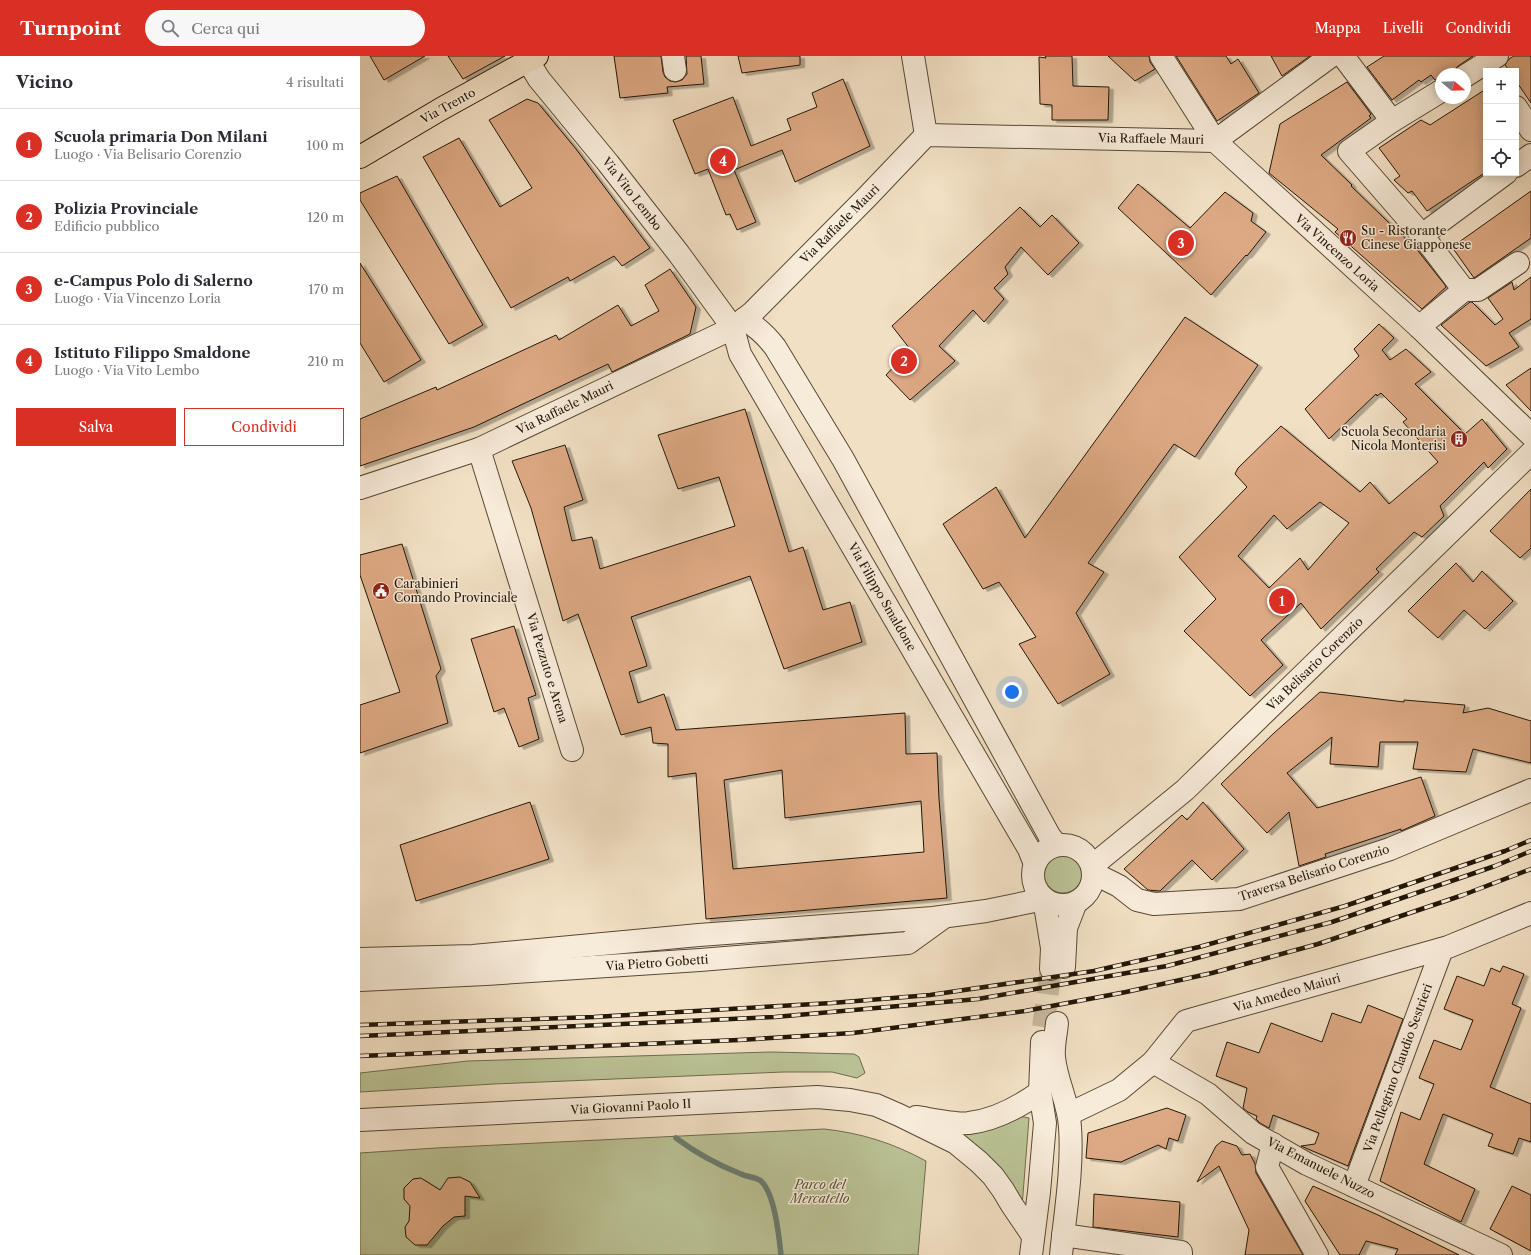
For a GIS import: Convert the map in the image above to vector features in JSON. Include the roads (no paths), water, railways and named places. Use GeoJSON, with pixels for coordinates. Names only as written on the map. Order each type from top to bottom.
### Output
{"type":"FeatureCollection","features":[{"type":"Feature","properties":{"kind":"main road","name":"Via Trento"},"geometry":{"type":"LineString","coordinates":[[360,157],[441,109],[532,59]]}},
{"type":"Feature","properties":{"kind":"street"},"geometry":{"type":"LineString","coordinates":[[913,56],[926,135]]}},
{"type":"Feature","properties":{"kind":"street","name":"Via Vincenzo Loria"},"geometry":{"type":"LineString","coordinates":[[1161,56],[1215,141],[1419,327],[1531,435]]}},
{"type":"Feature","properties":{"kind":"street","name":"Via Raffaele Mauri"},"geometry":{"type":"LineString","coordinates":[[360,488],[479,449],[738,324],[753,312],[926,135],[1215,141],[1331,56]]}},
{"type":"Feature","properties":{"kind":"street"},"geometry":{"type":"LineString","coordinates":[[1343,56],[1392,121]]}},
{"type":"Feature","properties":{"kind":"street","name":"Via Vito Lembo"},"geometry":{"type":"LineString","coordinates":[[532,59],[539,79],[738,324]]}},
{"type":"Feature","properties":{"kind":"street"},"geometry":{"type":"LineString","coordinates":[[1471,72],[1490,61]]}},
{"type":"Feature","properties":{"kind":"street"},"geometry":{"type":"LineString","coordinates":[[1435,95],[1392,121],[1349,151],[1422,235],[1464,290]]}},
{"type":"Feature","properties":{"kind":"street"},"geometry":{"type":"LineString","coordinates":[[1519,112],[1531,130]]}},
{"type":"Feature","properties":{"kind":"street"},"geometry":{"type":"LineString","coordinates":[[1519,164],[1531,155]]}},
{"type":"Feature","properties":{"kind":"street"},"geometry":{"type":"LineString","coordinates":[[1422,235],[1502,176]]}},
{"type":"Feature","properties":{"kind":"street"},"geometry":{"type":"LineString","coordinates":[[1419,327],[1464,290],[1478,290],[1518,263]]}},
{"type":"Feature","properties":{"kind":"street"},"geometry":{"type":"LineString","coordinates":[[738,324],[756,326],[775,347],[843,459],[1042,823],[1050,837],[1057,845]]}},
{"type":"Feature","properties":{"kind":"street","name":"Via Filippo Smaldone"},"geometry":{"type":"LineString","coordinates":[[738,324],[740,354],[1029,849],[1035,864]]}},
{"type":"Feature","properties":{"kind":"street","name":"Via Pezzuto e Arena"},"geometry":{"type":"LineString","coordinates":[[479,449],[572,750]]}},
{"type":"Feature","properties":{"kind":"street","name":"Via Belisario Corenzio"},"geometry":{"type":"LineString","coordinates":[[1092,869],[1184,790],[1531,453]]}},
{"type":"Feature","properties":{"kind":"street","name":"Traversa Belisario Corenzio"},"geometry":{"type":"LineString","coordinates":[[1092,869],[1119,886],[1137,900],[1154,904],[1239,900],[1390,849],[1531,790]]}},
{"type":"Feature","properties":{"kind":"street"},"geometry":{"type":"LineString","coordinates":[[1057,845],[1075,847],[1088,858],[1092,869],[1091,885],[1085,896],[1076,902],[1062,905],[1054,904],[1044,899],[1038,892],[1034,883],[1033,873],[1039,856],[1048,849],[1057,845]]}},
{"type":"Feature","properties":{"kind":"street"},"geometry":{"type":"LineString","coordinates":[[1044,899],[1052,948],[1057,968],[1066,928],[1076,902]]}},
{"type":"Feature","properties":{"kind":"street","name":"Via Pietro Gobetti"},"geometry":{"type":"LineString","coordinates":[[360,980],[473,956],[945,916],[986,911],[1044,899]]}},
{"type":"Feature","properties":{"kind":"street","name":"Via Amedeo Maiuri"},"geometry":{"type":"LineString","coordinates":[[1069,1114],[1119,1090],[1153,1062],[1186,1021],[1442,949],[1531,913]]}},
{"type":"Feature","properties":{"kind":"street","name":"Via Pietro Gobetti"},"geometry":{"type":"LineString","coordinates":[[360,959],[420,967],[710,959],[908,943],[945,916]]}},
{"type":"Feature","properties":{"kind":"street"},"geometry":{"type":"LineString","coordinates":[[708,935],[710,959]]}},
{"type":"Feature","properties":{"kind":"street","name":"Via Pellegrino Claudio Sestrieri"},"geometry":{"type":"LineString","coordinates":[[1354,1186],[1442,949]]}},
{"type":"Feature","properties":{"kind":"street"},"geometry":{"type":"LineString","coordinates":[[1032,1245],[1039,1192],[1044,1123],[1040,1092],[1050,1025],[1053,1056],[1058,1081],[1069,1114],[1071,1149],[1062,1245],[1181,1252],[1181,1255]]}},
{"type":"Feature","properties":{"kind":"street","name":"Via Emanuele Nuzzo"},"geometry":{"type":"LineString","coordinates":[[1153,1062],[1208,1094],[1253,1133],[1307,1164],[1501,1255]]}},
{"type":"Feature","properties":{"kind":"street","name":"Via Giovanni Paolo II"},"geometry":{"type":"LineString","coordinates":[[899,1114],[968,1124],[989,1119],[1018,1107],[1040,1092]]}},
{"type":"Feature","properties":{"kind":"street","name":"Via Giovanni Paolo II"},"geometry":{"type":"LineString","coordinates":[[360,1120],[817,1097],[850,1100],[876,1105],[899,1114],[956,1143],[979,1162],[1003,1190],[1032,1245]]}},
{"type":"Feature","properties":{"kind":"street"},"geometry":{"type":"LineString","coordinates":[[1273,1144],[1268,1166],[1317,1255]]}},
{"type":"Feature","properties":{"kind":"waterway"},"geometry":{"type":"LineString","coordinates":[[676,1138],[691,1149],[716,1163],[761,1181],[766,1187],[773,1205],[781,1255]]}},
{"type":"Feature","properties":{"kind":"tunnel"},"geometry":{"type":"LineString","coordinates":[[1043,1027],[1051,969]]}},
{"type":"Feature","properties":{"kind":"railway"},"geometry":{"type":"LineString","coordinates":[[360,1025],[594,1017],[832,1003],[930,995],[1094,971],[1199,947],[1345,906],[1505,851],[1531,840]]}},
{"type":"Feature","properties":{"kind":"railway"},"geometry":{"type":"LineString","coordinates":[[360,1036],[775,1017],[978,999],[1167,966],[1332,922],[1495,866],[1531,851]]}},
{"type":"Feature","properties":{"kind":"railway"},"geometry":{"type":"LineString","coordinates":[[360,1056],[739,1040],[853,1033],[1025,1011],[1126,992],[1212,973],[1318,944],[1463,895],[1531,869]]}},
{"type":"Feature","properties":{"kind":"place","name":"Istituto Filippo Smaldone"},"geometry":{"type":"Point","coordinates":[723,161]}},
{"type":"Feature","properties":{"kind":"place","name":"Su - Ristorante Cinese Giapponese"},"geometry":{"type":"Point","coordinates":[1348,238]}},
{"type":"Feature","properties":{"kind":"place","name":"e-Campus Polo di Salerno"},"geometry":{"type":"Point","coordinates":[1181,243]}},
{"type":"Feature","properties":{"kind":"place","name":"Polizia Provinciale"},"geometry":{"type":"Point","coordinates":[904,361]}},
{"type":"Feature","properties":{"kind":"place","name":"Scuola Secondaria Nicola Monterisi"},"geometry":{"type":"Point","coordinates":[1459,439]}},
{"type":"Feature","properties":{"kind":"place","name":"Carabinieri Comando Provinciale"},"geometry":{"type":"Point","coordinates":[381,591]}},
{"type":"Feature","properties":{"kind":"place","name":"Scuola primaria Don Milani"},"geometry":{"type":"Point","coordinates":[1282,601]}},
{"type":"Feature","properties":{"kind":"park label","name":"Parco del Mercatello"},"geometry":{"type":"Point","coordinates":[820,1192]}}]}
